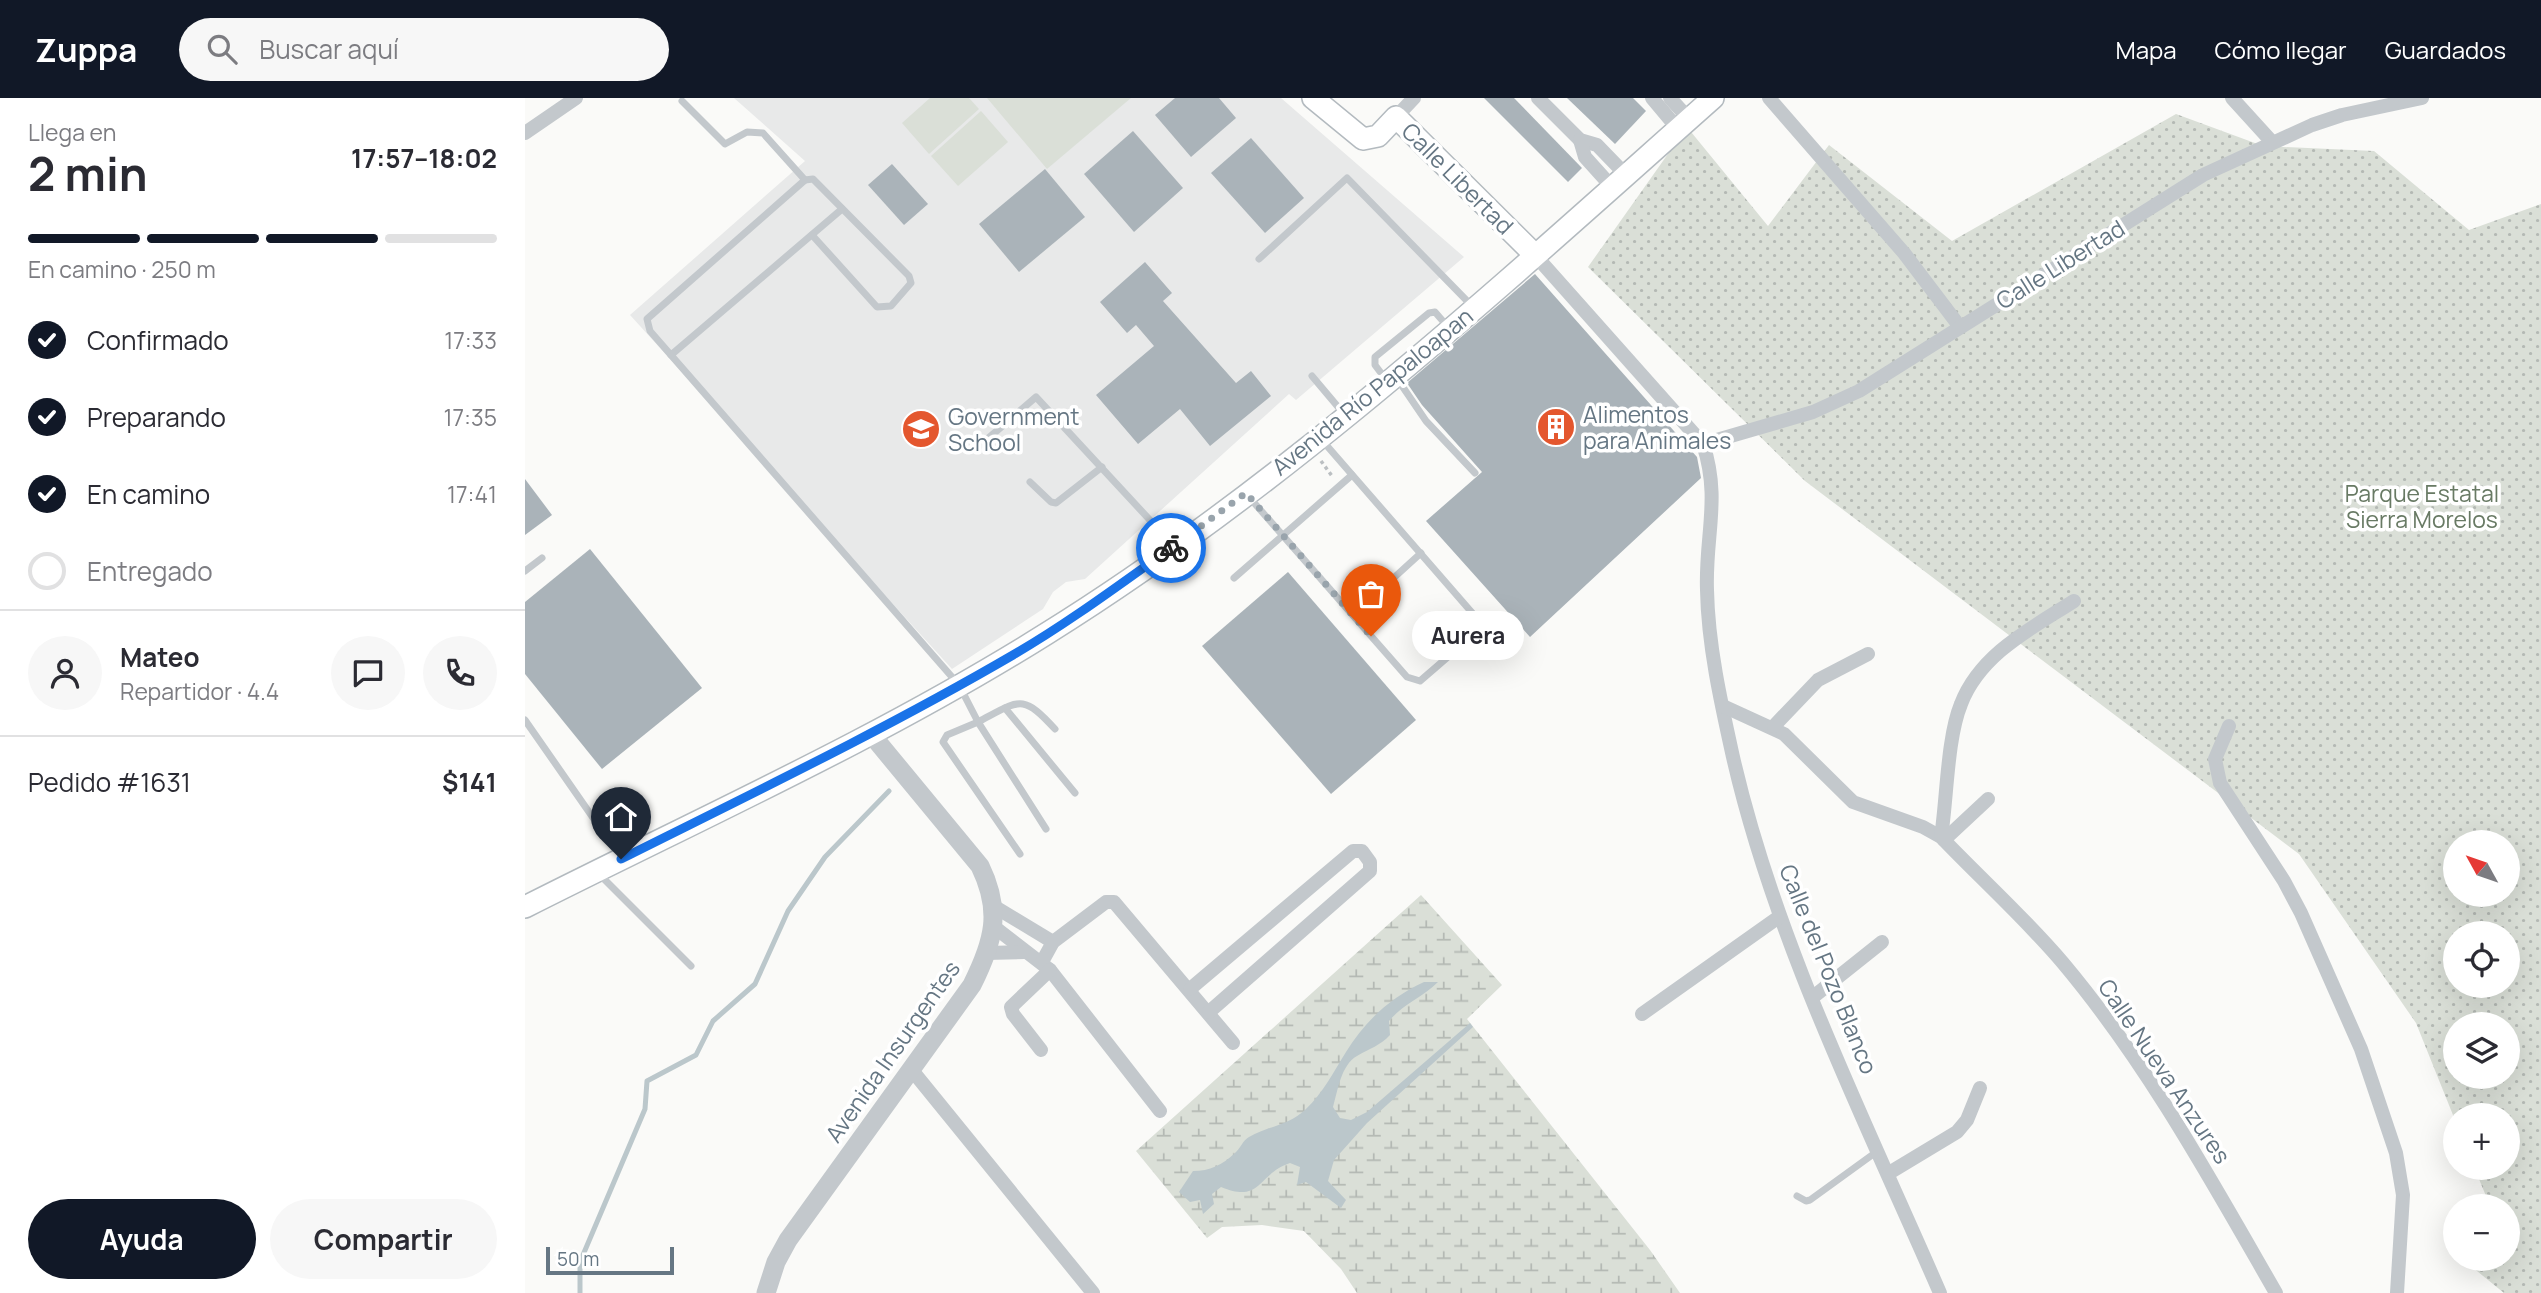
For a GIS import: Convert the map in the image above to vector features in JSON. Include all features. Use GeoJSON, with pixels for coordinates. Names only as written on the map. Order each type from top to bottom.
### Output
{"type":"FeatureCollection","features":[{"type":"Feature","properties":{"kind":"main road","name":"Calle Libertad"},"geometry":{"type":"LineString","coordinates":[[1313,98],[1363,139],[1378,135],[1396,117],[1535,255]]}},
{"type":"Feature","properties":{"kind":"main road","name":"Avenida Río Papaloapan"},"geometry":{"type":"LineString","coordinates":[[525,907],[871,734],[1060,625],[1174,546],[1321,438],[1713,98]]}},
{"type":"Feature","properties":{"kind":"street"},"geometry":{"type":"LineString","coordinates":[[525,133],[576,98]]}},
{"type":"Feature","properties":{"kind":"street"},"geometry":{"type":"LineString","coordinates":[[1396,117],[1414,98]]}},
{"type":"Feature","properties":{"kind":"street"},"geometry":{"type":"LineString","coordinates":[[1538,98],[1580,140],[1585,157],[1619,181]]}},
{"type":"Feature","properties":{"kind":"street"},"geometry":{"type":"LineString","coordinates":[[1652,98],[1684,124]]}},
{"type":"Feature","properties":{"kind":"street"},"geometry":{"type":"LineString","coordinates":[[1670,98],[1684,124]]}},
{"type":"Feature","properties":{"kind":"street"},"geometry":{"type":"LineString","coordinates":[[1769,98],[1905,253],[1960,327]]}},
{"type":"Feature","properties":{"kind":"street"},"geometry":{"type":"LineString","coordinates":[[2232,98],[2272,142]]}},
{"type":"Feature","properties":{"kind":"street","name":"Calle Libertad"},"geometry":{"type":"LineString","coordinates":[[1703,444],[1812,412],[1859,391],[2187,184],[2272,142],[2342,115],[2422,98]]}},
{"type":"Feature","properties":{"kind":"street","name":"Calle del Pozo Blanco"},"geometry":{"type":"LineString","coordinates":[[1535,255],[1703,444],[1714,491],[1708,560],[1708,608],[1723,706],[1752,832],[1779,917],[1940,1293]]}},
{"type":"Feature","properties":{"kind":"street"},"geometry":{"type":"LineString","coordinates":[[1943,838],[1956,720],[1968,690],[1986,665],[2010,642],[2074,601]]}},
{"type":"Feature","properties":{"kind":"street"},"geometry":{"type":"LineString","coordinates":[[1774,726],[1818,680],[1868,654]]}},
{"type":"Feature","properties":{"kind":"street","name":"Calle Nueva Anzures"},"geometry":{"type":"LineString","coordinates":[[1723,706],[1774,726],[1853,802],[1923,827],[1943,838],[2043,941],[2122,1040],[2276,1293]]}},
{"type":"Feature","properties":{"kind":"street"},"geometry":{"type":"LineString","coordinates":[[2229,726],[2215,759],[2220,783],[2284,881],[2301,914],[2365,1061],[2396,1153],[2403,1195],[2397,1293]]}},
{"type":"Feature","properties":{"kind":"street"},"geometry":{"type":"LineString","coordinates":[[871,734],[980,866],[991,888],[994,916],[1024,952],[1046,966],[1160,1111]]}},
{"type":"Feature","properties":{"kind":"street"},"geometry":{"type":"LineString","coordinates":[[1943,838],[1987,799]]}},
{"type":"Feature","properties":{"kind":"street"},"geometry":{"type":"LineString","coordinates":[[1190,989],[1353,851],[1362,852],[1370,862],[1370,871],[1209,1012]]}},
{"type":"Feature","properties":{"kind":"street"},"geometry":{"type":"LineString","coordinates":[[1041,1050],[1013,1014],[1011,1007],[1046,966],[1053,942],[1106,902],[1114,902],[1233,1043]]}},
{"type":"Feature","properties":{"kind":"street"},"geometry":{"type":"LineString","coordinates":[[994,916],[1053,942]]}},
{"type":"Feature","properties":{"kind":"street","name":"Avenida Insurgentes"},"geometry":{"type":"LineString","coordinates":[[766,1293],[776,1262],[788,1240],[972,985],[986,953],[994,916]]}},
{"type":"Feature","properties":{"kind":"street"},"geometry":{"type":"LineString","coordinates":[[1642,1014],[1779,917]]}},
{"type":"Feature","properties":{"kind":"street"},"geometry":{"type":"LineString","coordinates":[[1813,997],[1882,942]]}},
{"type":"Feature","properties":{"kind":"street"},"geometry":{"type":"LineString","coordinates":[[986,953],[1024,952]]}},
{"type":"Feature","properties":{"kind":"street"},"geometry":{"type":"LineString","coordinates":[[911,1069],[1093,1293]]}},
{"type":"Feature","properties":{"kind":"street"},"geometry":{"type":"LineString","coordinates":[[1889,1173],[1957,1132],[1967,1120],[1980,1088]]}},
{"type":"Feature","properties":{"kind":"lane"},"geometry":{"type":"LineString","coordinates":[[682,101],[725,144],[747,132],[763,133],[805,180]]}},
{"type":"Feature","properties":{"kind":"lane"},"geometry":{"type":"LineString","coordinates":[[1259,259],[1347,178],[1473,308]]}},
{"type":"Feature","properties":{"kind":"lane"},"geometry":{"type":"LineString","coordinates":[[812,235],[877,307],[891,306],[909,287],[911,280],[813,179],[805,180],[647,319],[650,331],[959,685],[978,722],[1046,830]]}},
{"type":"Feature","properties":{"kind":"lane"},"geometry":{"type":"LineString","coordinates":[[671,355],[842,209]]}},
{"type":"Feature","properties":{"kind":"lane"},"geometry":{"type":"LineString","coordinates":[[1312,376],[1347,417]]}},
{"type":"Feature","properties":{"kind":"lane"},"geometry":{"type":"LineString","coordinates":[[1391,379],[1475,473]]}},
{"type":"Feature","properties":{"kind":"lane"},"geometry":{"type":"LineString","coordinates":[[978,447],[1036,397],[1174,546]]}},
{"type":"Feature","properties":{"kind":"lane"},"geometry":{"type":"LineString","coordinates":[[1246,493],[1412,680],[1420,681],[1479,630],[1481,623],[1321,438]]}},
{"type":"Feature","properties":{"kind":"lane"},"geometry":{"type":"LineString","coordinates":[[1030,482],[1051,502],[1056,503],[1102,467]]}},
{"type":"Feature","properties":{"kind":"lane"},"geometry":{"type":"LineString","coordinates":[[1234,578],[1352,475]]}},
{"type":"Feature","properties":{"kind":"lane"},"geometry":{"type":"LineString","coordinates":[[1353,615],[1421,554]]}},
{"type":"Feature","properties":{"kind":"lane"},"geometry":{"type":"LineString","coordinates":[[525,571],[542,558]]}},
{"type":"Feature","properties":{"kind":"lane"},"geometry":{"type":"LineString","coordinates":[[1020,854],[943,742],[947,735],[1005,708],[1025,703],[1034,705],[1055,729]]}},
{"type":"Feature","properties":{"kind":"lane"},"geometry":{"type":"LineString","coordinates":[[1005,708],[1075,793]]}},
{"type":"Feature","properties":{"kind":"lane"},"geometry":{"type":"LineString","coordinates":[[525,720],[621,859]]}},
{"type":"Feature","properties":{"kind":"lane"},"geometry":{"type":"LineString","coordinates":[[596,871],[691,966]]}},
{"type":"Feature","properties":{"kind":"lane"},"geometry":{"type":"LineString","coordinates":[[1797,1196],[1806,1202],[1810,1200],[1879,1150]]}},
{"type":"Feature","properties":{"kind":"shaded area"},"geometry":{"type":"Polygon","coordinates":[[[734,98],[1281,98],[1464,257],[1296,400],[1289,394],[1085,579],[1066,582],[1053,592],[1043,609],[952,669],[630,315],[805,161],[734,98]]]}},
{"type":"Feature","properties":{"kind":"shaded area"},"geometry":{"type":"Polygon","coordinates":[[[1424,982],[1438,982],[1389,1021],[1390,1035],[1386,1039],[1347,1065],[1333,1107],[1340,1118],[1351,1120],[1367,1112],[1470,1023],[1473,1027],[1367,1123],[1334,1160],[1328,1181],[1346,1200],[1341,1208],[1306,1182],[1297,1185],[1300,1167],[1290,1163],[1279,1168],[1252,1190],[1244,1192],[1221,1187],[1212,1194],[1214,1204],[1203,1214],[1200,1200],[1190,1202],[1179,1192],[1193,1171],[1220,1164],[1235,1153],[1249,1137],[1292,1119],[1306,1109],[1323,1089],[1353,1041],[1370,1020],[1401,995],[1424,982]]]}},
{"type":"Feature","properties":{"kind":"green space"},"geometry":{"type":"Polygon","coordinates":[[[930,98],[969,98],[979,109],[929,154],[902,123],[930,98]]]}},
{"type":"Feature","properties":{"kind":"green space"},"geometry":{"type":"Polygon","coordinates":[[[987,98],[1131,98],[1047,169],[987,98]]]}},
{"type":"Feature","properties":{"kind":"green space"},"geometry":{"type":"Polygon","coordinates":[[[981,111],[1008,142],[958,186],[931,156],[981,111]]]}},
{"type":"Feature","properties":{"kind":"green space","name":"Parque Estatal Sierra Morelos"},"geometry":{"type":"Polygon","coordinates":[[[2176,114],[2263,146],[2374,151],[2469,230],[2541,204],[2541,1293],[2504,1293],[2477,1271],[2520,1271],[2520,1194],[2485,1194],[2479,1180],[2520,1180],[2520,1103],[2448,1103],[2416,1023],[2299,854],[1805,481],[1588,267],[1687,127],[1768,226],[1829,145],[1952,241],[2176,114]]]}},
{"type":"Feature","properties":{"kind":"green space"},"geometry":{"type":"Polygon","coordinates":[[[1421,895],[1502,985],[1467,1019],[1650,1250],[1680,1293],[1357,1293],[1341,1269],[1304,1231],[1262,1225],[1222,1227],[1207,1238],[1136,1151],[1421,895]]]}},
{"type":"Feature","properties":{"kind":"building"},"geometry":{"type":"Polygon","coordinates":[[[1175,98],[1219,98],[1236,118],[1191,157],[1155,115],[1175,98]]]}},
{"type":"Feature","properties":{"kind":"building"},"geometry":{"type":"Polygon","coordinates":[[[1484,98],[1514,98],[1582,168],[1568,182],[1484,98]]]}},
{"type":"Feature","properties":{"kind":"building"},"geometry":{"type":"Polygon","coordinates":[[[1567,98],[1633,98],[1646,111],[1615,144],[1567,98]]]}},
{"type":"Feature","properties":{"kind":"building"},"geometry":{"type":"Polygon","coordinates":[[[1133,131],[1183,188],[1134,232],[1084,174],[1133,131]]]}},
{"type":"Feature","properties":{"kind":"building"},"geometry":{"type":"Polygon","coordinates":[[[1251,138],[1304,198],[1265,233],[1211,173],[1251,138]]]}},
{"type":"Feature","properties":{"kind":"building"},"geometry":{"type":"Polygon","coordinates":[[[892,164],[928,204],[904,225],[868,185],[892,164]]]}},
{"type":"Feature","properties":{"kind":"building"},"geometry":{"type":"Polygon","coordinates":[[[1045,169],[1085,217],[1019,272],[979,224],[1045,169]]]}},
{"type":"Feature","properties":{"kind":"building"},"geometry":{"type":"Polygon","coordinates":[[[1145,262],[1172,293],[1163,301],[1236,383],[1251,371],[1271,396],[1210,446],[1180,409],[1138,444],[1096,395],[1154,346],[1136,325],[1127,333],[1100,302],[1145,262]]]}},
{"type":"Feature","properties":{"kind":"building","name":"Alimentos para Animales"},"geometry":{"type":"Polygon","coordinates":[[[1535,274],[1697,457],[1701,478],[1530,637],[1426,521],[1482,472],[1422,405],[1407,383],[1535,274]]]}},
{"type":"Feature","properties":{"kind":"building"},"geometry":{"type":"Polygon","coordinates":[[[525,479],[552,515],[525,535],[525,479]]]}},
{"type":"Feature","properties":{"kind":"building"},"geometry":{"type":"Polygon","coordinates":[[[590,549],[702,688],[602,769],[525,674],[525,602],[590,549]]]}},
{"type":"Feature","properties":{"kind":"building"},"geometry":{"type":"Polygon","coordinates":[[[1288,572],[1416,720],[1331,794],[1202,646],[1288,572]]]}},
{"type":"Feature","properties":{"kind":"waterway"},"geometry":{"type":"LineString","coordinates":[[580,1293],[580,1262],[645,1109],[647,1081],[696,1055],[713,1021],[755,984],[788,911],[825,857],[889,791]]}},
{"type":"Feature","properties":{"kind":"way so far"},"geometry":{"type":"LineString","coordinates":[[1171,548],[1246,493],[1371,636]]}},
{"type":"Feature","properties":{"kind":"place","name":"Alimentos para Animales"},"geometry":{"type":"Point","coordinates":[1556,427]}},
{"type":"Feature","properties":{"kind":"place","name":"Government School"},"geometry":{"type":"Point","coordinates":[921,429]}},
{"type":"Feature","properties":{"kind":"place","name":"Aurera"},"geometry":{"type":"Point","coordinates":[1371,636]}},
{"type":"Feature","properties":{"kind":"route"},"geometry":{"type":"LineString","coordinates":[[621,859],[871,734],[1013,655],[1094,603],[1171,548]]}}]}
